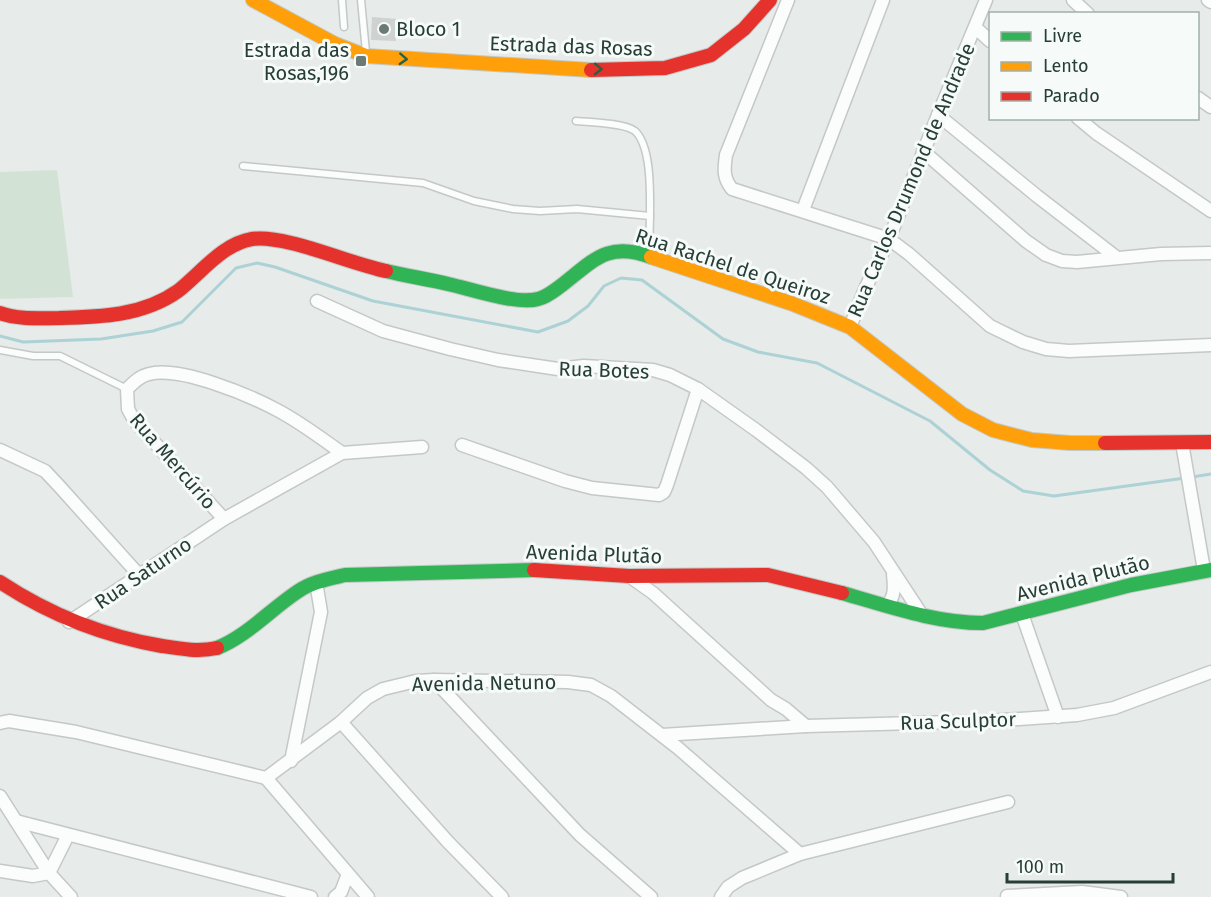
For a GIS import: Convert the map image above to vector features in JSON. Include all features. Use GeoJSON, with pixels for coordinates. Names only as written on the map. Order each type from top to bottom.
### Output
{"type":"FeatureCollection","features":[{"type":"Feature","properties":{"kind":"street","name":"Estrada das Rosas"},"geometry":{"type":"LineString","coordinates":[[261,2],[335,44],[366,56],[593,70],[641,70],[665,68],[711,55],[744,28],[770,0]]}},
{"type":"Feature","properties":{"kind":"street"},"geometry":{"type":"LineString","coordinates":[[788,0],[726,155],[725,180],[732,189],[889,239],[990,326],[1023,342],[1046,349],[1069,351],[1211,345]]}},
{"type":"Feature","properties":{"kind":"street"},"geometry":{"type":"LineString","coordinates":[[803,210],[883,0]]}},
{"type":"Feature","properties":{"kind":"street","name":"Rua Carlos Drumond de Andrade"},"geometry":{"type":"LineString","coordinates":[[850,327],[889,239],[986,0]]}},
{"type":"Feature","properties":{"kind":"street"},"geometry":{"type":"LineString","coordinates":[[1073,0],[1086,12]]}},
{"type":"Feature","properties":{"kind":"street"},"geometry":{"type":"LineString","coordinates":[[975,27],[989,40]]}},
{"type":"Feature","properties":{"kind":"street"},"geometry":{"type":"LineString","coordinates":[[938,115],[1116,257]]}},
{"type":"Feature","properties":{"kind":"street"},"geometry":{"type":"LineString","coordinates":[[1080,120],[1211,211]]}},
{"type":"Feature","properties":{"kind":"street"},"geometry":{"type":"LineString","coordinates":[[923,151],[1026,241],[1046,255],[1062,261],[1077,262],[1116,257],[1211,253]]}},
{"type":"Feature","properties":{"kind":"street","name":"Rua Rachel de Queiroz"},"geometry":{"type":"LineString","coordinates":[[0,313],[11,318],[97,317],[142,310],[177,292],[229,249],[244,241],[255,239],[266,239],[308,249],[362,266],[529,300],[539,299],[552,292],[598,257],[616,250],[635,251],[793,304],[850,327],[962,414],[993,430],[1032,440],[1070,443],[1211,442]]}},
{"type":"Feature","properties":{"kind":"street","name":"Rua Botes"},"geometry":{"type":"LineString","coordinates":[[317,302],[383,331],[498,360],[558,369],[584,366],[653,370],[670,375],[698,389],[756,430],[827,487],[874,542],[922,615]]}},
{"type":"Feature","properties":{"kind":"street","name":"Rua Mercúrio"},"geometry":{"type":"LineString","coordinates":[[224,519],[134,420],[128,409],[127,389],[137,379],[150,373],[171,372],[192,376],[275,409],[342,453]]}},
{"type":"Feature","properties":{"kind":"street"},"geometry":{"type":"LineString","coordinates":[[462,445],[574,484],[659,495],[664,492],[667,485],[698,389]]}},
{"type":"Feature","properties":{"kind":"street"},"geometry":{"type":"LineString","coordinates":[[1182,443],[1208,570]]}},
{"type":"Feature","properties":{"kind":"street"},"geometry":{"type":"LineString","coordinates":[[342,453],[422,447]]}},
{"type":"Feature","properties":{"kind":"street"},"geometry":{"type":"LineString","coordinates":[[0,450],[45,471],[139,575]]}},
{"type":"Feature","properties":{"kind":"street","name":"Rua Saturno"},"geometry":{"type":"LineString","coordinates":[[69,622],[224,519],[342,453]]}},
{"type":"Feature","properties":{"kind":"street","name":"Avenida Plutão"},"geometry":{"type":"LineString","coordinates":[[0,582],[26,600],[69,622],[99,633],[204,651],[235,639],[298,591],[316,582],[345,575],[545,570],[629,576],[768,575],[922,615],[961,623],[983,623],[1131,585],[1208,570]]}},
{"type":"Feature","properties":{"kind":"street"},"geometry":{"type":"LineString","coordinates":[[886,605],[893,594],[893,574]]}},
{"type":"Feature","properties":{"kind":"street"},"geometry":{"type":"LineString","coordinates":[[629,576],[659,599],[771,700],[806,726]]}},
{"type":"Feature","properties":{"kind":"street"},"geometry":{"type":"LineString","coordinates":[[659,599],[660,576]]}},
{"type":"Feature","properties":{"kind":"street"},"geometry":{"type":"LineString","coordinates":[[291,761],[321,612],[316,582]]}},
{"type":"Feature","properties":{"kind":"street"},"geometry":{"type":"LineString","coordinates":[[1022,614],[1058,717]]}},
{"type":"Feature","properties":{"kind":"street","name":"Rua Sculptor"},"geometry":{"type":"LineString","coordinates":[[662,735],[806,726],[1058,717],[1114,708],[1211,672]]}},
{"type":"Feature","properties":{"kind":"street"},"geometry":{"type":"LineString","coordinates":[[434,680],[580,835],[651,897]]}},
{"type":"Feature","properties":{"kind":"street","name":"Avenida Netuno"},"geometry":{"type":"LineString","coordinates":[[266,778],[383,689],[416,681],[434,680],[568,682],[591,685],[611,696],[662,735],[800,854]]}},
{"type":"Feature","properties":{"kind":"street"},"geometry":{"type":"LineString","coordinates":[[771,700],[776,712],[774,728]]}},
{"type":"Feature","properties":{"kind":"street"},"geometry":{"type":"LineString","coordinates":[[3,719],[76,732],[266,778],[369,897]]}},
{"type":"Feature","properties":{"kind":"street"},"geometry":{"type":"LineString","coordinates":[[341,722],[448,842],[502,897]]}},
{"type":"Feature","properties":{"kind":"street"},"geometry":{"type":"LineString","coordinates":[[678,748],[699,733]]}},
{"type":"Feature","properties":{"kind":"street"},"geometry":{"type":"LineString","coordinates":[[0,796],[49,873],[71,897]]}},
{"type":"Feature","properties":{"kind":"street"},"geometry":{"type":"LineString","coordinates":[[721,897],[728,887],[742,878],[800,854],[1008,802]]}},
{"type":"Feature","properties":{"kind":"street"},"geometry":{"type":"LineString","coordinates":[[16,821],[311,897]]}},
{"type":"Feature","properties":{"kind":"street"},"geometry":{"type":"LineString","coordinates":[[49,873],[68,835]]}},
{"type":"Feature","properties":{"kind":"street"},"geometry":{"type":"LineString","coordinates":[[0,871],[33,876],[49,873]]}},
{"type":"Feature","properties":{"kind":"street"},"geometry":{"type":"LineString","coordinates":[[335,897],[341,892],[348,874]]}},
{"type":"Feature","properties":{"kind":"street"},"geometry":{"type":"LineString","coordinates":[[1007,897],[1082,892],[1121,897]]}},
{"type":"Feature","properties":{"kind":"lane"},"geometry":{"type":"LineString","coordinates":[[342,0],[344,27]]}},
{"type":"Feature","properties":{"kind":"lane"},"geometry":{"type":"LineString","coordinates":[[361,0],[366,56]]}},
{"type":"Feature","properties":{"kind":"lane"},"geometry":{"type":"LineString","coordinates":[[576,121],[622,126],[634,130],[642,142],[649,173],[649,256]]}},
{"type":"Feature","properties":{"kind":"lane"},"geometry":{"type":"LineString","coordinates":[[243,166],[423,183],[474,201],[513,209],[540,211],[577,209],[650,216]]}},
{"type":"Feature","properties":{"kind":"lane"},"geometry":{"type":"LineString","coordinates":[[0,350],[33,356],[60,356],[75,361],[127,389]]}},
{"type":"Feature","properties":{"kind":"green space"},"geometry":{"type":"Polygon","coordinates":[[[57,170],[73,297],[0,299],[0,172],[57,170]]]}},
{"type":"Feature","properties":{"kind":"building","name":"Bloco 1"},"geometry":{"type":"Polygon","coordinates":[[[372,17],[397,19],[396,41],[371,40],[372,17]]]}},
{"type":"Feature","properties":{"kind":"waterway"},"geometry":{"type":"LineString","coordinates":[[0,336],[23,342],[101,339],[153,331],[182,322],[236,268],[257,263],[275,267],[373,301],[538,332],[568,321],[588,306],[604,286],[621,278],[642,280],[723,339],[758,352],[817,363],[930,421],[990,470],[1023,491],[1054,496],[1185,478]]}},
{"type":"Feature","properties":{"kind":"waterway"},"geometry":{"type":"LineString","coordinates":[[1192,477],[1211,474]]}},
{"type":"Feature","properties":{"kind":"traffic: fast"},"geometry":{"type":"LineString","coordinates":[[386,271],[494,296],[529,300],[548,295],[593,261],[612,252],[623,251],[651,257]]}},
{"type":"Feature","properties":{"kind":"traffic: fast"},"geometry":{"type":"LineString","coordinates":[[217,648],[248,630],[302,589],[332,578],[345,575],[534,570]]}},
{"type":"Feature","properties":{"kind":"traffic: fast"},"geometry":{"type":"LineString","coordinates":[[842,593],[929,617],[983,623],[1131,585],[1211,570]]}},
{"type":"Feature","properties":{"kind":"traffic: slow"},"geometry":{"type":"LineString","coordinates":[[253,0],[335,44],[366,56],[591,70]]}},
{"type":"Feature","properties":{"kind":"traffic: slow"},"geometry":{"type":"LineString","coordinates":[[651,257],[793,304],[850,327],[962,414],[993,430],[1032,440],[1105,443]]}},
{"type":"Feature","properties":{"kind":"traffic: jam"},"geometry":{"type":"LineString","coordinates":[[591,70],[665,68],[711,55],[744,29],[770,0]]}},
{"type":"Feature","properties":{"kind":"traffic: jam"},"geometry":{"type":"LineString","coordinates":[[0,313],[22,318],[90,317],[121,314],[150,306],[178,291],[221,253],[252,239],[282,241],[299,245],[386,271]]}},
{"type":"Feature","properties":{"kind":"traffic: jam"},"geometry":{"type":"LineString","coordinates":[[1105,443],[1211,442]]}},
{"type":"Feature","properties":{"kind":"traffic: jam"},"geometry":{"type":"LineString","coordinates":[[534,570],[629,576],[768,575],[842,593]]}},
{"type":"Feature","properties":{"kind":"traffic: jam"},"geometry":{"type":"LineString","coordinates":[[0,582],[38,605],[98,630],[162,646],[203,650],[217,648]]}},
{"type":"Feature","properties":{"kind":"place","name":"Bloco 1"},"geometry":{"type":"Point","coordinates":[384,29]}},
{"type":"Feature","properties":{"kind":"place","name":"Estrada das Rosas,196"},"geometry":{"type":"Point","coordinates":[361,61]}}]}
